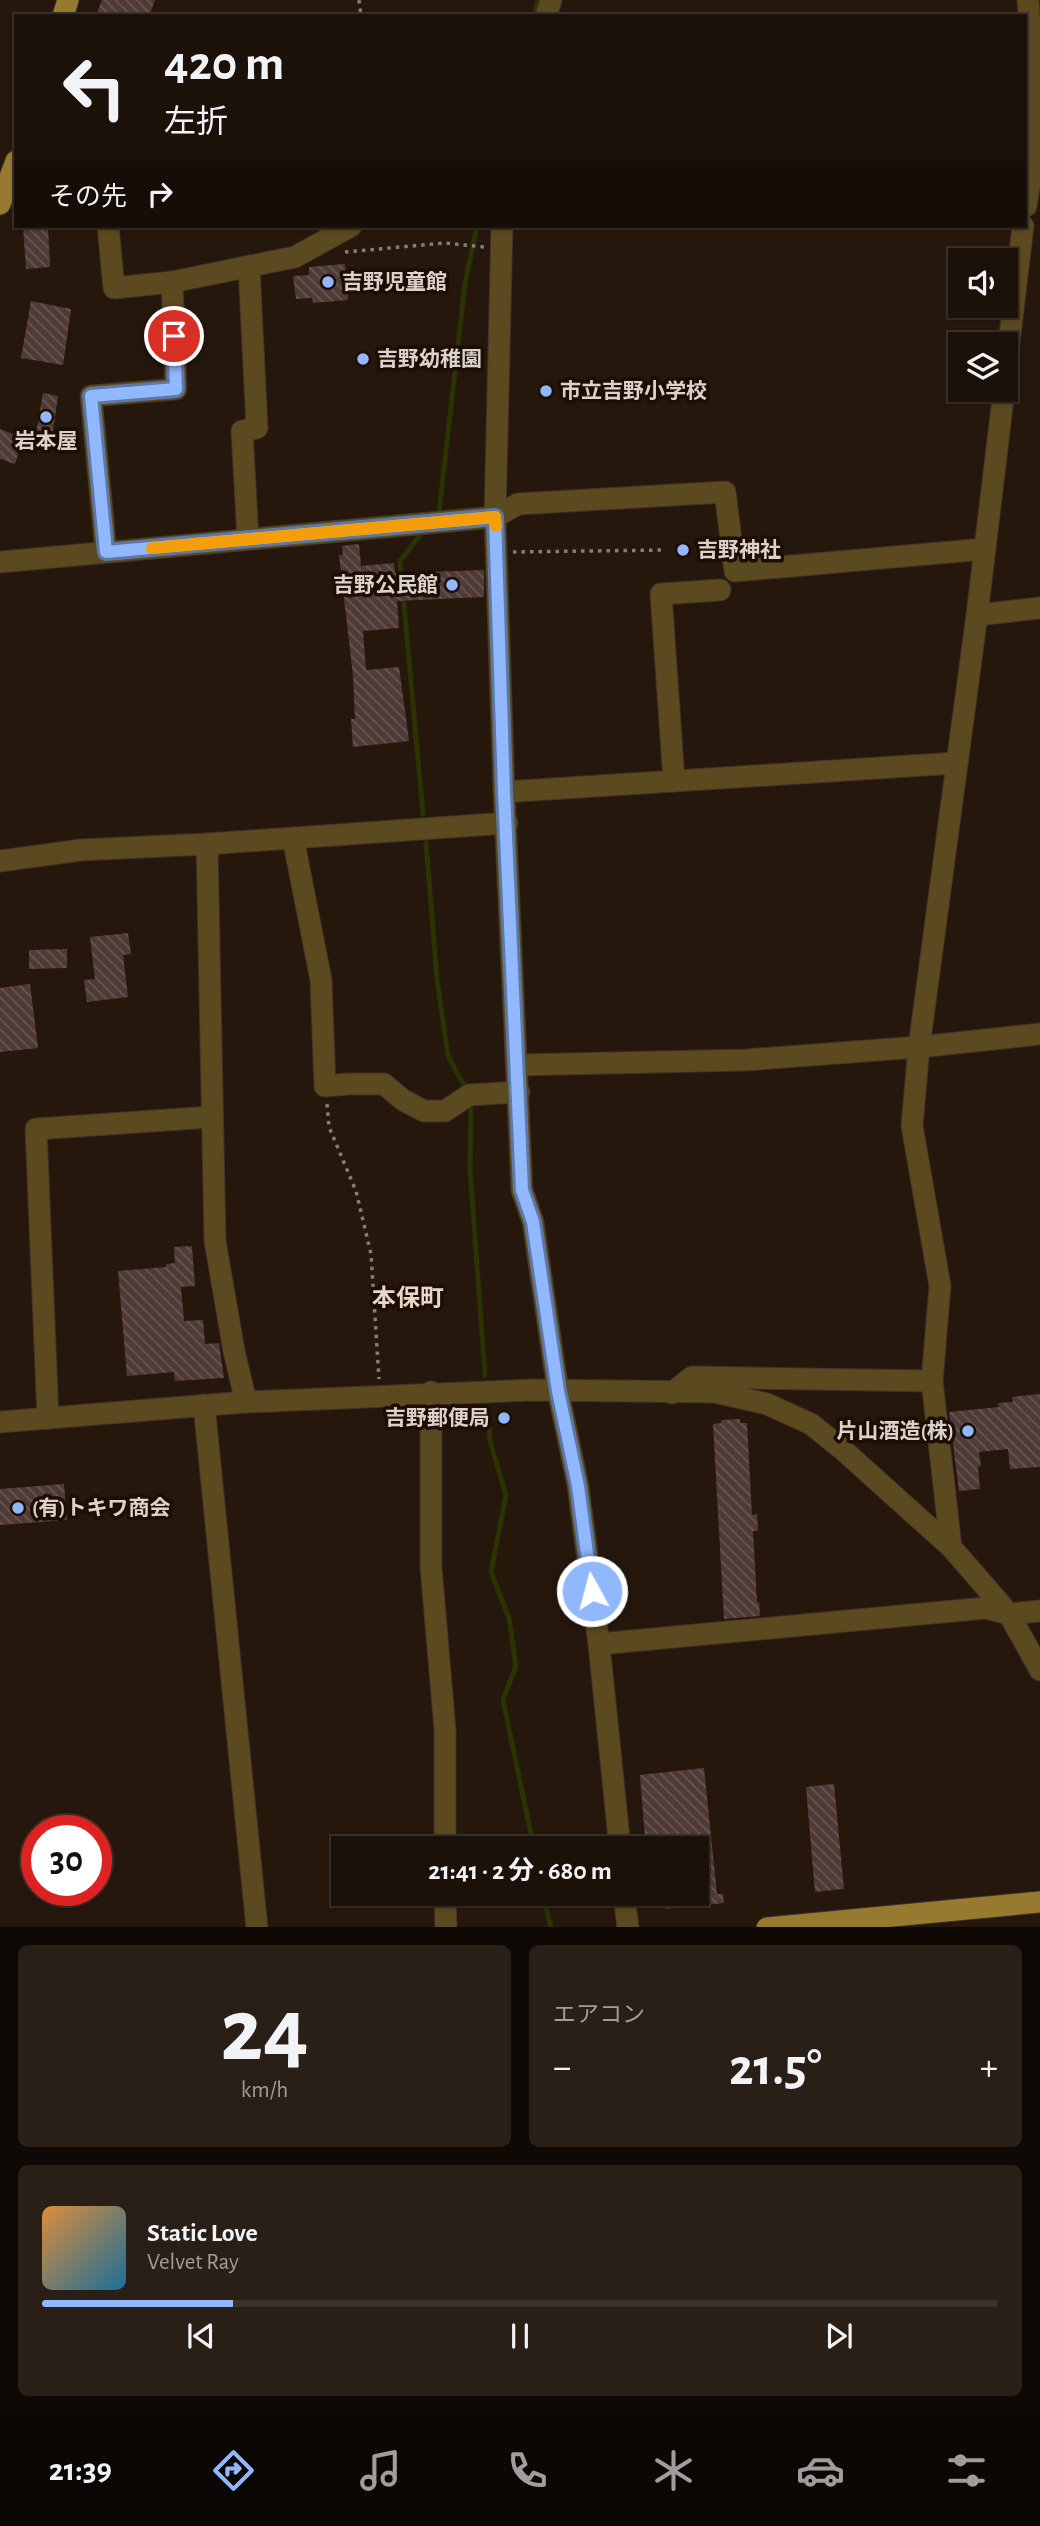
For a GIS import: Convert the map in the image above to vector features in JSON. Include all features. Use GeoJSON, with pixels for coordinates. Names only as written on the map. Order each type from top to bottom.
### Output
{"type":"FeatureCollection","features":[{"type":"Feature","properties":{"kind":"main road"},"geometry":{"type":"LineString","coordinates":[[0,204],[14,173]]}},
{"type":"Feature","properties":{"kind":"main road"},"geometry":{"type":"LineString","coordinates":[[767,1927],[1040,1902]]}},
{"type":"Feature","properties":{"kind":"street"},"geometry":{"type":"LineString","coordinates":[[1028,0],[1037,76],[1037,138],[1029,198]]}},
{"type":"Feature","properties":{"kind":"street"},"geometry":{"type":"LineString","coordinates":[[108,228],[114,288],[172,282],[295,257],[347,228]]}},
{"type":"Feature","properties":{"kind":"street"},"geometry":{"type":"LineString","coordinates":[[502,228],[495,517],[522,1190],[533,1222],[558,1391],[578,1486],[599,1644],[619,1836]]}},
{"type":"Feature","properties":{"kind":"street"},"geometry":{"type":"LineString","coordinates":[[1010,332],[1023,228]]}},
{"type":"Feature","properties":{"kind":"street"},"geometry":{"type":"LineString","coordinates":[[248,539],[242,431],[257,428],[249,266]]}},
{"type":"Feature","properties":{"kind":"street"},"geometry":{"type":"LineString","coordinates":[[106,552],[91,396],[176,389],[172,282]]}},
{"type":"Feature","properties":{"kind":"street"},"geometry":{"type":"LineString","coordinates":[[951,1547],[932,1381],[940,1286],[912,1126],[919,1047],[1003,402]]}},
{"type":"Feature","properties":{"kind":"street"},"geometry":{"type":"LineString","coordinates":[[0,562],[495,517],[518,504],[725,492],[735,571],[985,549]]}},
{"type":"Feature","properties":{"kind":"street"},"geometry":{"type":"LineString","coordinates":[[674,781],[661,594],[720,590]]}},
{"type":"Feature","properties":{"kind":"street"},"geometry":{"type":"LineString","coordinates":[[977,615],[1040,608]]}},
{"type":"Feature","properties":{"kind":"street"},"geometry":{"type":"LineString","coordinates":[[504,792],[956,763]]}},
{"type":"Feature","properties":{"kind":"street"},"geometry":{"type":"LineString","coordinates":[[0,861],[81,849],[207,844],[507,823]]}},
{"type":"Feature","properties":{"kind":"street"},"geometry":{"type":"LineString","coordinates":[[293,838],[321,980],[325,1086],[384,1084],[403,1100],[424,1111],[445,1111],[469,1095],[519,1092]]}},
{"type":"Feature","properties":{"kind":"street"},"geometry":{"type":"LineString","coordinates":[[207,844],[215,1241],[234,1351],[246,1402]]}},
{"type":"Feature","properties":{"kind":"street"},"geometry":{"type":"LineString","coordinates":[[518,1065],[746,1060],[919,1047],[1040,1034]]}},
{"type":"Feature","properties":{"kind":"street"},"geometry":{"type":"LineString","coordinates":[[48,1418],[36,1129],[211,1117]]}},
{"type":"Feature","properties":{"kind":"street"},"geometry":{"type":"LineString","coordinates":[[672,1393],[692,1377],[932,1381]]}},
{"type":"Feature","properties":{"kind":"street"},"geometry":{"type":"LineString","coordinates":[[431,1392],[431,1567],[445,1730],[445,1836]]}},
{"type":"Feature","properties":{"kind":"street"},"geometry":{"type":"LineString","coordinates":[[0,1422],[246,1402],[431,1392],[714,1392],[767,1404],[811,1424],[951,1547],[1009,1614],[1040,1670]]}},
{"type":"Feature","properties":{"kind":"street"},"geometry":{"type":"LineString","coordinates":[[204,1405],[257,1927]]}},
{"type":"Feature","properties":{"kind":"street"},"geometry":{"type":"LineString","coordinates":[[599,1644],[986,1608],[1009,1614],[1040,1611]]}},
{"type":"Feature","properties":{"kind":"street"},"geometry":{"type":"LineString","coordinates":[[445,1906],[446,1927]]}},
{"type":"Feature","properties":{"kind":"street"},"geometry":{"type":"LineString","coordinates":[[625,1906],[628,1927]]}},
{"type":"Feature","properties":{"kind":"path"},"geometry":{"type":"LineString","coordinates":[[336,253],[445,243],[500,249]]}},
{"type":"Feature","properties":{"kind":"path"},"geometry":{"type":"LineString","coordinates":[[496,552],[665,550]]}},
{"type":"Feature","properties":{"kind":"path"},"geometry":{"type":"LineString","coordinates":[[325,1086],[329,1127],[356,1191],[371,1254],[380,1395]]}},
{"type":"Feature","properties":{"kind":"building"},"geometry":{"type":"Polygon","coordinates":[[[102,0],[155,0],[150,14],[97,13],[102,0]]]}},
{"type":"Feature","properties":{"kind":"building"},"geometry":{"type":"Polygon","coordinates":[[[23,228],[48,228],[50,267],[26,269],[23,228]]]}},
{"type":"Feature","properties":{"kind":"building"},"geometry":{"type":"Polygon","coordinates":[[[345,264],[348,300],[313,303],[312,298],[296,299],[293,276],[309,275],[309,267],[345,264]]]}},
{"type":"Feature","properties":{"kind":"building"},"geometry":{"type":"Polygon","coordinates":[[[31,301],[71,309],[63,365],[21,358],[31,301]]]}},
{"type":"Feature","properties":{"kind":"building"},"geometry":{"type":"Polygon","coordinates":[[[43,393],[58,396],[52,437],[36,434],[43,393]]]}},
{"type":"Feature","properties":{"kind":"building"},"geometry":{"type":"Polygon","coordinates":[[[0,429],[23,438],[15,464],[0,459],[0,429]]]}},
{"type":"Feature","properties":{"kind":"building"},"geometry":{"type":"Polygon","coordinates":[[[359,544],[361,566],[394,563],[395,573],[484,570],[484,597],[397,601],[399,628],[363,631],[366,670],[399,667],[409,741],[353,747],[353,676],[339,555],[343,555],[342,546],[359,544]]]}},
{"type":"Feature","properties":{"kind":"building"},"geometry":{"type":"Polygon","coordinates":[[[128,933],[131,954],[123,955],[128,997],[87,1002],[84,980],[95,979],[90,937],[128,933]]]}},
{"type":"Feature","properties":{"kind":"building"},"geometry":{"type":"Polygon","coordinates":[[[67,949],[67,968],[29,969],[29,950],[67,949]]]}},
{"type":"Feature","properties":{"kind":"building"},"geometry":{"type":"Polygon","coordinates":[[[30,984],[38,1048],[0,1052],[0,988],[30,984]]]}},
{"type":"Feature","properties":{"kind":"building"},"geometry":{"type":"Polygon","coordinates":[[[192,1246],[195,1286],[181,1287],[184,1321],[203,1320],[205,1344],[219,1343],[224,1378],[175,1381],[174,1372],[127,1376],[118,1271],[166,1267],[166,1264],[175,1263],[174,1247],[192,1246]]]}},
{"type":"Feature","properties":{"kind":"building"},"geometry":{"type":"Polygon","coordinates":[[[1040,1394],[1040,1467],[1010,1469],[1008,1449],[979,1452],[980,1489],[959,1491],[949,1412],[999,1407],[998,1403],[1013,1402],[1012,1397],[1040,1394]]]}},
{"type":"Feature","properties":{"kind":"building"},"geometry":{"type":"Polygon","coordinates":[[[740,1419],[740,1423],[747,1423],[752,1515],[757,1514],[758,1531],[753,1531],[760,1616],[724,1619],[713,1424],[721,1423],[721,1420],[740,1419]]]}},
{"type":"Feature","properties":{"kind":"building"},"geometry":{"type":"Polygon","coordinates":[[[64,1484],[67,1520],[0,1525],[0,1489],[64,1484]]]}},
{"type":"Feature","properties":{"kind":"building"},"geometry":{"type":"Polygon","coordinates":[[[704,1768],[717,1894],[723,1894],[724,1903],[709,1905],[709,1836],[645,1836],[640,1775],[704,1768]]]}},
{"type":"Feature","properties":{"kind":"building"},"geometry":{"type":"Polygon","coordinates":[[[834,1784],[844,1889],[815,1892],[806,1787],[834,1784]]]}},
{"type":"Feature","properties":{"kind":"building"},"geometry":{"type":"Polygon","coordinates":[[[665,1906],[694,1906],[665,1909],[665,1906]]]}},
{"type":"Feature","properties":{"kind":"waterway"},"geometry":{"type":"LineString","coordinates":[[534,14],[538,0]]}},
{"type":"Feature","properties":{"kind":"waterway"},"geometry":{"type":"LineString","coordinates":[[436,516],[439,512],[465,283],[477,228]]}},
{"type":"Feature","properties":{"kind":"waterway"},"geometry":{"type":"LineString","coordinates":[[401,577],[400,561],[425,529]]}},
{"type":"Feature","properties":{"kind":"waterway"},"geometry":{"type":"LineString","coordinates":[[403,594],[423,814]]}},
{"type":"Feature","properties":{"kind":"waterway"},"geometry":{"type":"LineString","coordinates":[[426,843],[437,979],[448,1056],[465,1087]]}},
{"type":"Feature","properties":{"kind":"waterway"},"geometry":{"type":"LineString","coordinates":[[471,1102],[470,1169],[485,1375]]}},
{"type":"Feature","properties":{"kind":"waterway"},"geometry":{"type":"LineString","coordinates":[[487,1406],[490,1441],[506,1495],[491,1572],[509,1618],[516,1666],[503,1700],[531,1836]]}},
{"type":"Feature","properties":{"kind":"waterway"},"geometry":{"type":"LineString","coordinates":[[546,1906],[551,1927]]}},
{"type":"Feature","properties":{"kind":"slow traffic"},"geometry":{"type":"LineString","coordinates":[[152,548],[495,517],[496,526]]}},
{"type":"Feature","properties":{"kind":"place","name":"吉野児童館"},"geometry":{"type":"Point","coordinates":[328,282]}},
{"type":"Feature","properties":{"kind":"place","name":"吉野幼稚園"},"geometry":{"type":"Point","coordinates":[363,359]}},
{"type":"Feature","properties":{"kind":"place","name":"市立吉野小学校"},"geometry":{"type":"Point","coordinates":[546,391]}},
{"type":"Feature","properties":{"kind":"place","name":"岩本屋"},"geometry":{"type":"Point","coordinates":[46,417]}},
{"type":"Feature","properties":{"kind":"place","name":"吉野神社"},"geometry":{"type":"Point","coordinates":[683,550]}},
{"type":"Feature","properties":{"kind":"place","name":"吉野公民館"},"geometry":{"type":"Point","coordinates":[452,585]}},
{"type":"Feature","properties":{"kind":"place","name":"吉野郵便局"},"geometry":{"type":"Point","coordinates":[504,1418]}},
{"type":"Feature","properties":{"kind":"place","name":"片山酒造(株)"},"geometry":{"type":"Point","coordinates":[968,1431]}},
{"type":"Feature","properties":{"kind":"place","name":"(有)トキワ商会"},"geometry":{"type":"Point","coordinates":[18,1508]}},
{"type":"Feature","properties":{"kind":"district","name":"本保町"},"geometry":{"type":"Point","coordinates":[408,1298]}},
{"type":"Feature","properties":{"kind":"route"},"geometry":{"type":"LineString","coordinates":[[174,336],[176,389],[91,396],[106,552],[495,517],[522,1190],[533,1222],[558,1391],[578,1486],[592,1591]]}}]}
